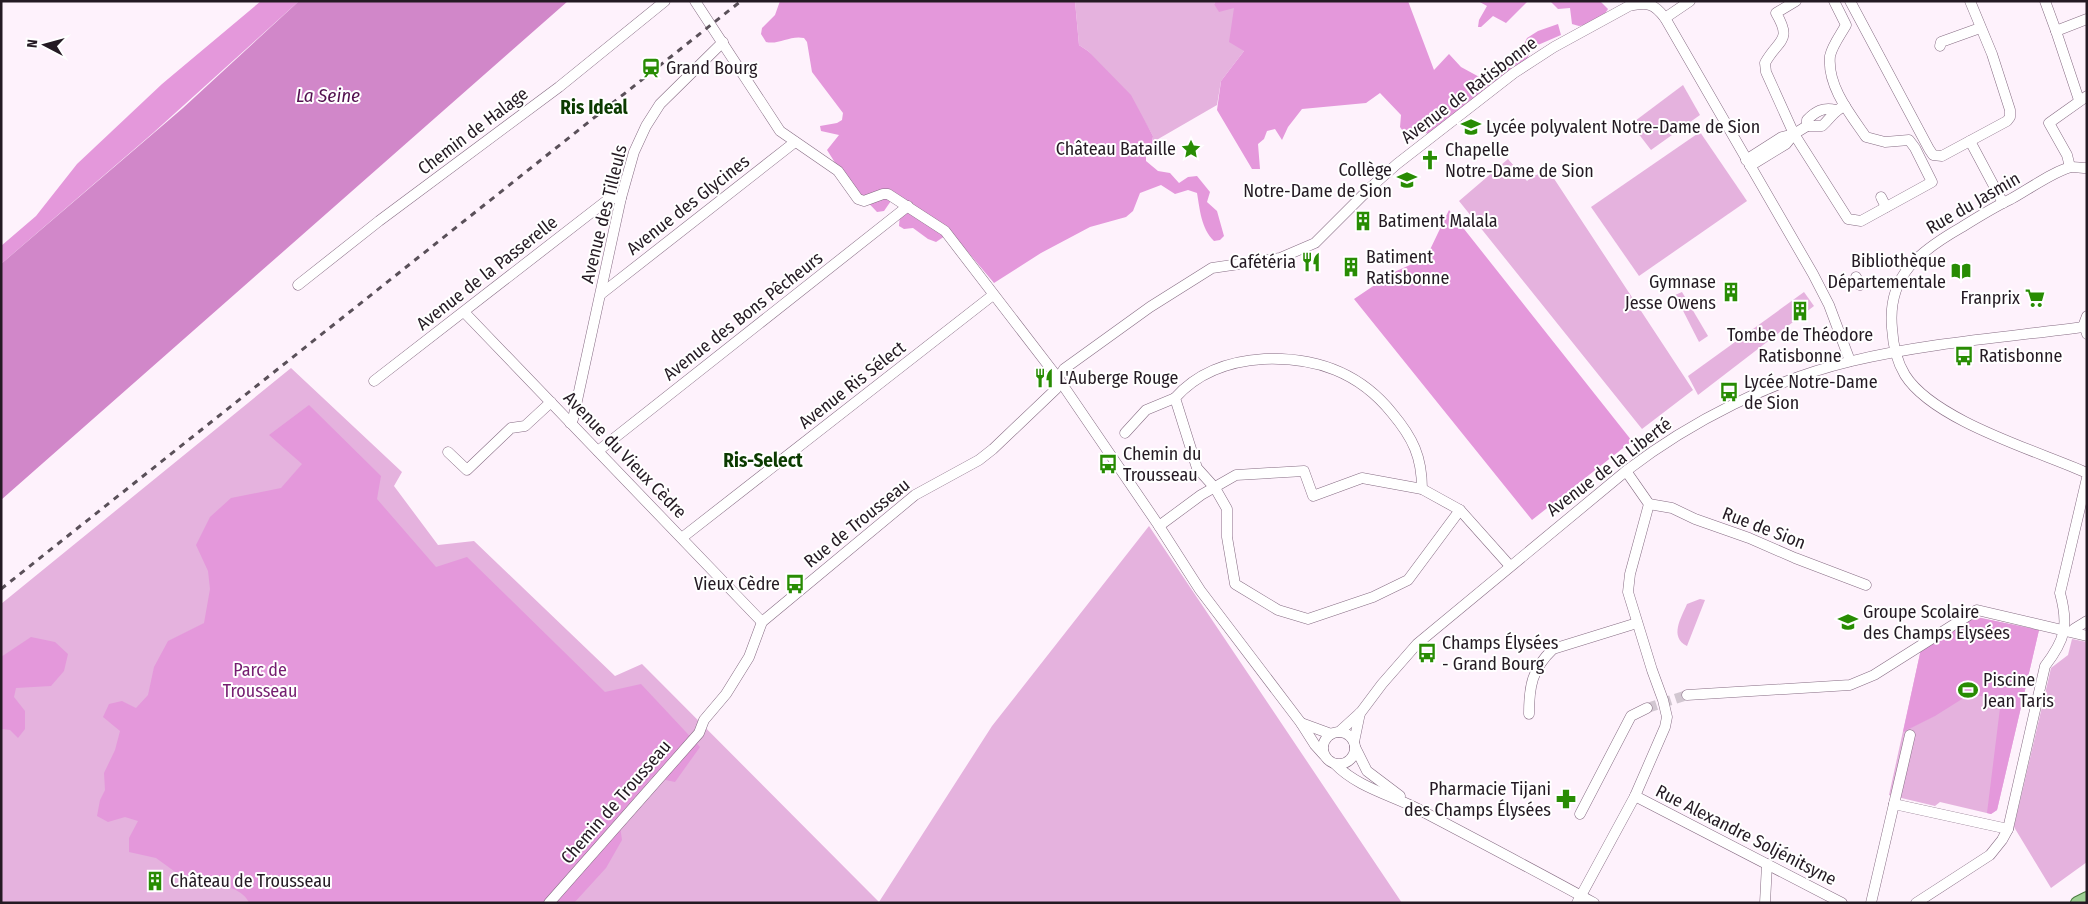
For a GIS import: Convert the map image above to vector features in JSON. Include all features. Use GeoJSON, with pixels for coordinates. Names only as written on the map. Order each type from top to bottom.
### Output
{"type":"FeatureCollection","features":[{"type":"Feature","properties":{"kind":"main road"},"geometry":{"type":"LineString","coordinates":[[2077,903],[2087,898]]}},
{"type":"Feature","properties":{"kind":"street","name":"Chemin de Halage"},"geometry":{"type":"LineString","coordinates":[[298,285],[379,221],[551,93],[665,1]]}},
{"type":"Feature","properties":{"kind":"street"},"geometry":{"type":"LineString","coordinates":[[695,1],[780,131],[838,171],[858,200],[864,202],[883,194],[888,194],[945,231],[1058,378],[1159,526],[1200,590],[1324,755],[1342,771],[1372,789],[1416,808],[1579,899],[1594,903]]}},
{"type":"Feature","properties":{"kind":"street"},"geometry":{"type":"LineString","coordinates":[[1666,18],[1690,1]]}},
{"type":"Feature","properties":{"kind":"street"},"geometry":{"type":"LineString","coordinates":[[1796,1],[1776,13],[1785,33],[1783,39],[1765,63],[1766,72],[1794,134],[1842,201],[1848,219],[1861,221],[1932,182],[1909,140],[1885,142],[1866,137],[1840,108],[1831,77],[1830,55],[1846,25],[1834,1]]}},
{"type":"Feature","properties":{"kind":"street"},"geometry":{"type":"LineString","coordinates":[[1850,1],[1934,155],[1942,156],[2007,121],[2010,117],[2010,110],[1992,54],[1970,1]]}},
{"type":"Feature","properties":{"kind":"street"},"geometry":{"type":"LineString","coordinates":[[2045,1],[2083,98],[2049,123],[2067,156],[2070,167],[2087,168]]}},
{"type":"Feature","properties":{"kind":"street","name":"Avenue de Ratisbonne"},"geometry":{"type":"LineString","coordinates":[[1058,378],[1064,369],[1150,307],[1212,268],[1280,258],[1315,243],[1397,164],[1514,74],[1547,51],[1629,6],[1640,3],[1650,4],[1658,8],[1685,43],[1748,163],[1817,271],[1850,361]]}},
{"type":"Feature","properties":{"kind":"street"},"geometry":{"type":"LineString","coordinates":[[2056,31],[2087,19]]}},
{"type":"Feature","properties":{"kind":"street"},"geometry":{"type":"LineString","coordinates":[[1940,46],[1940,42],[1980,28]]}},
{"type":"Feature","properties":{"kind":"street","name":"Avenue des Tilleuls"},"geometry":{"type":"LineString","coordinates":[[570,423],[573,419],[621,198],[634,152],[646,126],[660,104],[723,42]]}},
{"type":"Feature","properties":{"kind":"street"},"geometry":{"type":"LineString","coordinates":[[1807,126],[1807,120],[1816,111],[1827,108],[1840,108]]}},
{"type":"Feature","properties":{"kind":"street"},"geometry":{"type":"LineString","coordinates":[[1748,163],[1782,138],[1794,134],[1807,126],[1822,126],[1840,108]]}},
{"type":"Feature","properties":{"kind":"street","name":"Avenue des Glycines"},"geometry":{"type":"LineString","coordinates":[[601,294],[796,142]]}},
{"type":"Feature","properties":{"kind":"street"},"geometry":{"type":"LineString","coordinates":[[1970,142],[2003,203]]}},
{"type":"Feature","properties":{"kind":"street","name":"Rue du Jasmin"},"geometry":{"type":"LineString","coordinates":[[2070,167],[1934,243],[1911,263],[1899,280],[1893,300],[1891,320],[1895,352],[1905,375],[1918,390],[1953,416],[2087,473]]}},
{"type":"Feature","properties":{"kind":"street"},"geometry":{"type":"LineString","coordinates":[[1881,197],[1886,207]]}},
{"type":"Feature","properties":{"kind":"street","name":"Avenue de la Passerelle"},"geometry":{"type":"LineString","coordinates":[[374,381],[610,198],[621,198]]}},
{"type":"Feature","properties":{"kind":"street","name":"Avenue des Bons Pêcheurs"},"geometry":{"type":"LineString","coordinates":[[598,451],[908,206]]}},
{"type":"Feature","properties":{"kind":"street","name":"Avenue Ris Sélect"},"geometry":{"type":"LineString","coordinates":[[683,538],[993,295]]}},
{"type":"Feature","properties":{"kind":"street","name":"Avenue du Vieux Cèdre"},"geometry":{"type":"LineString","coordinates":[[464,312],[762,622]]}},
{"type":"Feature","properties":{"kind":"street"},"geometry":{"type":"LineString","coordinates":[[2085,331],[2087,316]]}},
{"type":"Feature","properties":{"kind":"street","name":"Avenue de la Liberté"},"geometry":{"type":"LineString","coordinates":[[1335,733],[1361,712],[1378,688],[1418,644],[1510,566],[1626,470],[1678,434],[1727,407],[1783,383],[1850,361],[1895,352],[1978,340],[2085,331]]}},
{"type":"Feature","properties":{"kind":"street"},"geometry":{"type":"LineString","coordinates":[[1125,433],[1146,410],[1175,398],[1198,378],[1214,369],[1248,360],[1296,359],[1331,368],[1367,386],[1382,401],[1401,423],[1414,444],[1420,459],[1422,489]]}},
{"type":"Feature","properties":{"kind":"street","name":"Rue de Trousseau"},"geometry":{"type":"LineString","coordinates":[[704,720],[726,694],[749,656],[762,622],[915,495],[979,460],[993,449],[1056,388],[1058,378]]}},
{"type":"Feature","properties":{"kind":"street"},"geometry":{"type":"LineString","coordinates":[[1175,398],[1188,446],[1197,468],[1215,488],[1227,509],[1228,537],[1234,584],[1278,610],[1308,619],[1373,597],[1408,580],[1460,510]]}},
{"type":"Feature","properties":{"kind":"street"},"geometry":{"type":"LineString","coordinates":[[448,452],[467,470],[511,428],[525,426],[551,402]]}},
{"type":"Feature","properties":{"kind":"street"},"geometry":{"type":"LineString","coordinates":[[1579,899],[1635,796],[1656,750],[1667,718],[1663,700],[1628,592],[1649,504],[1626,470]]}},
{"type":"Feature","properties":{"kind":"street"},"geometry":{"type":"LineString","coordinates":[[1159,526],[1201,495],[1236,475],[1304,471],[1313,496],[1362,478],[1422,489],[1460,510],[1510,566]]}},
{"type":"Feature","properties":{"kind":"street"},"geometry":{"type":"LineString","coordinates":[[2069,630],[2060,593],[2087,478]]}},
{"type":"Feature","properties":{"kind":"street","name":"Rue de Sion"},"geometry":{"type":"LineString","coordinates":[[1649,504],[1672,508],[1866,585]]}},
{"type":"Feature","properties":{"kind":"street"},"geometry":{"type":"LineString","coordinates":[[1687,695],[1850,685],[1874,675],[1977,610],[2069,630],[2087,636]]}},
{"type":"Feature","properties":{"kind":"street"},"geometry":{"type":"LineString","coordinates":[[1916,903],[1990,855],[2002,840],[2008,828],[2045,666],[2058,650],[2069,630],[2087,620]]}},
{"type":"Feature","properties":{"kind":"street"},"geometry":{"type":"LineString","coordinates":[[1529,714],[1529,688],[1534,674],[1544,658],[1553,649],[1637,622]]}},
{"type":"Feature","properties":{"kind":"street"},"geometry":{"type":"LineString","coordinates":[[1580,814],[1631,716],[1647,708]]}},
{"type":"Feature","properties":{"kind":"street","name":"Avenue de la Liberté"},"geometry":{"type":"LineString","coordinates":[[1354,744],[1361,712]]}},
{"type":"Feature","properties":{"kind":"street","name":"Chemin de Trousseau"},"geometry":{"type":"LineString","coordinates":[[549,903],[699,733],[704,720]]}},
{"type":"Feature","properties":{"kind":"street"},"geometry":{"type":"LineString","coordinates":[[1301,723],[1348,735],[1367,771],[1416,808]]}},
{"type":"Feature","properties":{"kind":"street"},"geometry":{"type":"LineString","coordinates":[[1324,755],[1324,743],[1335,733]]}},
{"type":"Feature","properties":{"kind":"street"},"geometry":{"type":"LineString","coordinates":[[1871,903],[1910,735]]}},
{"type":"Feature","properties":{"kind":"street"},"geometry":{"type":"LineString","coordinates":[[1335,764],[1350,760],[1353,756],[1354,744]]}},
{"type":"Feature","properties":{"kind":"street","name":"Rue Alexandre Soljénitsyne"},"geometry":{"type":"LineString","coordinates":[[1635,796],[1842,903]]}},
{"type":"Feature","properties":{"kind":"street"},"geometry":{"type":"LineString","coordinates":[[1894,804],[2008,828]]}},
{"type":"Feature","properties":{"kind":"street"},"geometry":{"type":"LineString","coordinates":[[1765,903],[1767,864]]}},
{"type":"Feature","properties":{"kind":"green space"},"geometry":{"type":"Polygon","coordinates":[[[261,1],[299,1],[153,133],[1,264],[1,246],[36,216],[77,164],[162,84],[261,1]]]}},
{"type":"Feature","properties":{"kind":"green space"},"geometry":{"type":"Polygon","coordinates":[[[780,1],[1075,1],[1079,45],[1088,51],[1131,95],[1153,136],[1152,146],[1146,154],[1146,161],[1158,171],[1170,173],[1179,183],[1188,177],[1197,176],[1210,192],[1207,202],[1217,211],[1224,236],[1220,240],[1214,241],[1206,230],[1197,193],[1188,190],[1175,194],[1161,185],[1140,193],[1133,211],[1126,217],[1090,227],[1041,253],[994,283],[951,232],[936,242],[928,239],[913,228],[904,229],[899,226],[901,200],[893,198],[884,211],[877,212],[844,177],[827,150],[839,135],[821,131],[820,126],[837,123],[842,120],[843,113],[812,72],[807,42],[804,38],[799,37],[771,43],[766,42],[761,34],[762,28],[775,15],[780,1]]]}},
{"type":"Feature","properties":{"kind":"green space"},"geometry":{"type":"Polygon","coordinates":[[[1075,1],[1216,1],[1214,4],[1234,8],[1244,51],[1221,81],[1217,105],[1153,142],[1153,136],[1145,122],[1088,51],[1079,45],[1075,1]]]}},
{"type":"Feature","properties":{"kind":"green space"},"geometry":{"type":"Polygon","coordinates":[[[1216,1],[1408,1],[1434,70],[1449,54],[1461,67],[1483,79],[1522,49],[1527,38],[1538,31],[1558,24],[1561,35],[1531,48],[1526,63],[1434,134],[1413,132],[1405,134],[1400,127],[1401,115],[1380,93],[1366,103],[1302,109],[1288,127],[1282,140],[1275,129],[1267,131],[1264,139],[1258,144],[1260,169],[1252,169],[1217,110],[1221,81],[1244,51],[1229,42],[1234,8],[1219,12],[1214,4],[1216,1]]]}},
{"type":"Feature","properties":{"kind":"green space"},"geometry":{"type":"Polygon","coordinates":[[[1478,1],[1528,1],[1506,23],[1493,16],[1481,27],[1478,27],[1479,20],[1487,6],[1478,1]]]}},
{"type":"Feature","properties":{"kind":"green space"},"geometry":{"type":"Polygon","coordinates":[[[1550,1],[1600,1],[1608,9],[1599,23],[1579,26],[1572,24],[1570,8],[1558,9],[1550,1]]]}},
{"type":"Feature","properties":{"kind":"green space"},"geometry":{"type":"Polygon","coordinates":[[[1683,85],[1700,115],[1651,150],[1631,124],[1683,85]]]}},
{"type":"Feature","properties":{"kind":"green space"},"geometry":{"type":"Polygon","coordinates":[[[1700,132],[1747,201],[1639,276],[1591,207],[1700,132]]]}},
{"type":"Feature","properties":{"kind":"green space"},"geometry":{"type":"Polygon","coordinates":[[[1508,159],[1527,181],[1533,176],[1549,171],[1693,390],[1642,429],[1459,201],[1508,159]]]}},
{"type":"Feature","properties":{"kind":"green space"},"geometry":{"type":"Polygon","coordinates":[[[1449,210],[1632,441],[1532,520],[1354,299],[1394,272],[1426,258],[1449,210]]]}},
{"type":"Feature","properties":{"kind":"green space"},"geometry":{"type":"Polygon","coordinates":[[[1682,292],[1708,336],[1699,342],[1675,295],[1682,292]]]}},
{"type":"Feature","properties":{"kind":"green space"},"geometry":{"type":"Polygon","coordinates":[[[1804,292],[1814,306],[1698,395],[1688,376],[1804,292]]]}},
{"type":"Feature","properties":{"kind":"green space","name":"Parc de Trousseau"},"geometry":{"type":"Polygon","coordinates":[[[291,368],[402,472],[394,486],[438,545],[474,541],[615,676],[642,664],[879,902],[992,726],[1149,526],[1402,903],[1,903],[1,604],[291,368]]]}},
{"type":"Feature","properties":{"kind":"green space"},"geometry":{"type":"Polygon","coordinates":[[[309,405],[381,476],[377,499],[436,567],[467,557],[605,692],[641,684],[700,747],[675,782],[652,777],[619,819],[622,840],[606,868],[574,903],[249,903],[243,895],[228,886],[213,880],[196,887],[156,858],[129,852],[129,838],[138,821],[125,817],[108,822],[97,816],[100,800],[105,790],[104,773],[115,750],[120,731],[103,717],[109,704],[122,701],[136,708],[148,695],[154,667],[168,641],[204,623],[210,589],[208,571],[196,545],[210,517],[231,498],[281,488],[302,464],[269,435],[309,405]]]}},
{"type":"Feature","properties":{"kind":"green space"},"geometry":{"type":"Polygon","coordinates":[[[1700,599],[1705,600],[1687,646],[1679,638],[1678,627],[1687,604],[1700,599]]]}},
{"type":"Feature","properties":{"kind":"green space","name":"Piscine Jean Taris"},"geometry":{"type":"Polygon","coordinates":[[[1976,617],[2039,630],[1997,810],[1991,814],[1940,802],[1935,806],[1889,795],[1921,649],[1976,617]]]}},
{"type":"Feature","properties":{"kind":"green space"},"geometry":{"type":"Polygon","coordinates":[[[1976,617],[2039,630],[1997,810],[1991,814],[1987,813],[2001,700],[1970,694],[1935,716],[1903,732],[1921,649],[1967,620],[1976,617]]]}},
{"type":"Feature","properties":{"kind":"green space"},"geometry":{"type":"Polygon","coordinates":[[[31,637],[55,642],[68,654],[64,671],[51,686],[16,688],[14,697],[25,711],[25,729],[18,738],[10,730],[2,729],[1,748],[1,657],[31,637]]]}},
{"type":"Feature","properties":{"kind":"green space"},"geometry":{"type":"Polygon","coordinates":[[[2072,639],[2087,642],[2087,862],[2051,888],[2014,827],[2051,668],[2068,655],[2072,639]]]}},
{"type":"Feature","properties":{"kind":"water","name":"La Seine"},"geometry":{"type":"Polygon","coordinates":[[[299,1],[568,1],[1,500],[1,264],[183,108],[299,1]]]}},
{"type":"Feature","properties":{"kind":"tunnel"},"geometry":{"type":"LineString","coordinates":[[1647,708],[1687,695]]}},
{"type":"Feature","properties":{"kind":"railway"},"geometry":{"type":"LineString","coordinates":[[1,589],[741,1]]}},
{"type":"Feature","properties":{"kind":"place","name":"Grand Bourg"},"geometry":{"type":"Point","coordinates":[651,68]}},
{"type":"Feature","properties":{"kind":"place","name":"Lycée polyvalent Notre-Dame de Sion"},"geometry":{"type":"Point","coordinates":[1471,127]}},
{"type":"Feature","properties":{"kind":"place","name":"Château Bataille"},"geometry":{"type":"Point","coordinates":[1191,149]}},
{"type":"Feature","properties":{"kind":"place","name":"Chapelle Notre-Dame de Sion"},"geometry":{"type":"Point","coordinates":[1430,160]}},
{"type":"Feature","properties":{"kind":"place","name":"Collège Notre-Dame de Sion"},"geometry":{"type":"Point","coordinates":[1407,180]}},
{"type":"Feature","properties":{"kind":"place","name":"Batiment Malala"},"geometry":{"type":"Point","coordinates":[1363,221]}},
{"type":"Feature","properties":{"kind":"place","name":"Cafétéria"},"geometry":{"type":"Point","coordinates":[1311,262]}},
{"type":"Feature","properties":{"kind":"place","name":"Batiment Ratisbonne"},"geometry":{"type":"Point","coordinates":[1351,267]}},
{"type":"Feature","properties":{"kind":"place","name":"Bibliothèque Départementale"},"geometry":{"type":"Point","coordinates":[1961,271]}},
{"type":"Feature","properties":{"kind":"place","name":"Gymnase Jesse Owens"},"geometry":{"type":"Point","coordinates":[1731,292]}},
{"type":"Feature","properties":{"kind":"place","name":"Franprix"},"geometry":{"type":"Point","coordinates":[2035,298]}},
{"type":"Feature","properties":{"kind":"place","name":"Tombe de Théodore Ratisbonne"},"geometry":{"type":"Point","coordinates":[1800,311]}},
{"type":"Feature","properties":{"kind":"place","name":"Ratisbonne"},"geometry":{"type":"Point","coordinates":[1964,356]}},
{"type":"Feature","properties":{"kind":"place","name":"L'Auberge Rouge"},"geometry":{"type":"Point","coordinates":[1044,378]}},
{"type":"Feature","properties":{"kind":"place","name":"Lycée Notre-Dame de Sion"},"geometry":{"type":"Point","coordinates":[1729,392]}},
{"type":"Feature","properties":{"kind":"place","name":"Chemin du Trousseau"},"geometry":{"type":"Point","coordinates":[1108,464]}},
{"type":"Feature","properties":{"kind":"place","name":"Vieux Cèdre"},"geometry":{"type":"Point","coordinates":[795,584]}},
{"type":"Feature","properties":{"kind":"place","name":"Groupe Scolaire des Champs Elysées"},"geometry":{"type":"Point","coordinates":[1848,622]}},
{"type":"Feature","properties":{"kind":"place","name":"Champs Élysées - Grand Bourg"},"geometry":{"type":"Point","coordinates":[1427,653]}},
{"type":"Feature","properties":{"kind":"place","name":"Piscine Jean Taris"},"geometry":{"type":"Point","coordinates":[1968,690]}},
{"type":"Feature","properties":{"kind":"place","name":"Pharmacie Tijani des Champs Élysées"},"geometry":{"type":"Point","coordinates":[1566,799]}},
{"type":"Feature","properties":{"kind":"place","name":"Château de Trousseau"},"geometry":{"type":"Point","coordinates":[155,881]}},
{"type":"Feature","properties":{"kind":"district","name":"Ris Ideal"},"geometry":{"type":"Point","coordinates":[594,107]}},
{"type":"Feature","properties":{"kind":"district","name":"Ris-Select"},"geometry":{"type":"Point","coordinates":[763,460]}}]}
